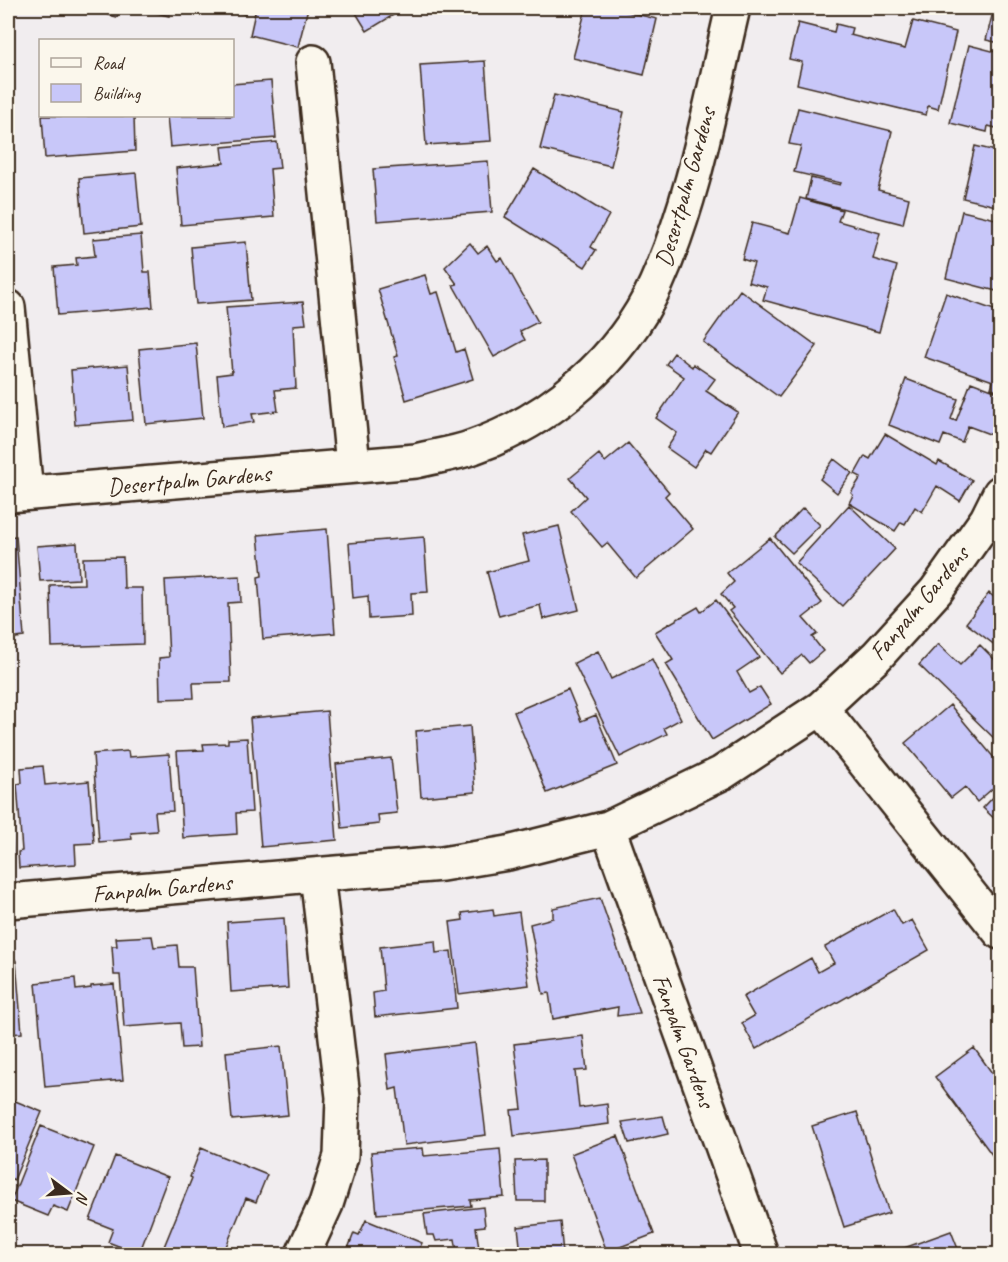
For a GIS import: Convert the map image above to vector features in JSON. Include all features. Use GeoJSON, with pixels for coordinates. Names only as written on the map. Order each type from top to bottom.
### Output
{"type":"FeatureCollection","features":[{"type":"Feature","properties":{"kind":"street","name":"Desertpalm Gardens"},"geometry":{"type":"LineString","coordinates":[[8,307],[17,494],[416,461],[472,447],[519,427],[564,398],[603,362],[632,326],[644,306],[676,236],[690,189],[733,8]]}},
{"type":"Feature","properties":{"kind":"street"},"geometry":{"type":"LineString","coordinates":[[313,62],[353,465]]}},
{"type":"Feature","properties":{"kind":"street","name":"Fanpalm Gardens"},"geometry":{"type":"LineString","coordinates":[[8,901],[442,864],[508,853],[608,828],[722,773],[820,708],[877,656],[936,591],[996,513]]}},
{"type":"Feature","properties":{"kind":"street"},"geometry":{"type":"LineString","coordinates":[[820,708],[1000,932]]}},
{"type":"Feature","properties":{"kind":"street","name":"Fanpalm Gardens"},"geometry":{"type":"LineString","coordinates":[[608,828],[761,1254]]}},
{"type":"Feature","properties":{"kind":"street"},"geometry":{"type":"LineString","coordinates":[[303,1254],[326,1204],[341,1156],[343,1097],[317,875]]}},
{"type":"Feature","properties":{"kind":"building"},"geometry":{"type":"Polygon","coordinates":[[[83,8],[120,8],[117,17],[83,8]]]}},
{"type":"Feature","properties":{"kind":"building"},"geometry":{"type":"Polygon","coordinates":[[[138,8],[171,8],[169,16],[138,8]]]}},
{"type":"Feature","properties":{"kind":"building"},"geometry":{"type":"Polygon","coordinates":[[[218,8],[247,8],[245,14],[218,8]]]}},
{"type":"Feature","properties":{"kind":"building"},"geometry":{"type":"Polygon","coordinates":[[[256,8],[308,8],[298,47],[250,35],[256,8]]]}},
{"type":"Feature","properties":{"kind":"building"},"geometry":{"type":"Polygon","coordinates":[[[353,8],[405,8],[367,31],[353,8]]]}},
{"type":"Feature","properties":{"kind":"building"},"geometry":{"type":"Polygon","coordinates":[[[586,8],[611,8],[657,19],[644,75],[573,58],[586,8]]]}},
{"type":"Feature","properties":{"kind":"building"},"geometry":{"type":"Polygon","coordinates":[[[994,8],[1000,8],[1000,43],[986,40],[994,8]]]}},
{"type":"Feature","properties":{"kind":"building"},"geometry":{"type":"Polygon","coordinates":[[[913,21],[956,32],[938,109],[928,106],[926,115],[797,84],[802,62],[789,59],[798,23],[834,32],[836,24],[852,28],[850,35],[905,49],[913,21]]]}},
{"type":"Feature","properties":{"kind":"building"},"geometry":{"type":"Polygon","coordinates":[[[969,45],[1000,53],[1000,129],[988,126],[987,132],[950,123],[969,45]]]}},
{"type":"Feature","properties":{"kind":"building"},"geometry":{"type":"Polygon","coordinates":[[[485,61],[491,141],[426,145],[420,65],[485,61]]]}},
{"type":"Feature","properties":{"kind":"building"},"geometry":{"type":"Polygon","coordinates":[[[271,81],[276,138],[170,147],[167,117],[234,117],[234,84],[271,81]]]}},
{"type":"Feature","properties":{"kind":"building"},"geometry":{"type":"Polygon","coordinates":[[[554,95],[624,112],[611,166],[540,149],[554,95]]]}},
{"type":"Feature","properties":{"kind":"building"},"geometry":{"type":"Polygon","coordinates":[[[798,108],[892,131],[878,190],[909,198],[903,224],[806,199],[811,178],[840,185],[841,183],[794,172],[801,146],[789,144],[798,108]]]}},
{"type":"Feature","properties":{"kind":"building"},"geometry":{"type":"Polygon","coordinates":[[[42,117],[134,117],[135,151],[45,158],[42,117]]]}},
{"type":"Feature","properties":{"kind":"building"},"geometry":{"type":"Polygon","coordinates":[[[277,142],[280,168],[270,169],[274,217],[181,225],[176,168],[224,163],[222,147],[277,142]]]}},
{"type":"Feature","properties":{"kind":"building"},"geometry":{"type":"Polygon","coordinates":[[[975,146],[1000,152],[1000,207],[963,198],[975,146]]]}},
{"type":"Feature","properties":{"kind":"building"},"geometry":{"type":"Polygon","coordinates":[[[488,161],[492,212],[377,221],[373,169],[488,161]]]}},
{"type":"Feature","properties":{"kind":"building"},"geometry":{"type":"Polygon","coordinates":[[[534,169],[609,215],[591,247],[596,250],[585,267],[505,217],[534,169]]]}},
{"type":"Feature","properties":{"kind":"building"},"geometry":{"type":"Polygon","coordinates":[[[136,173],[141,227],[84,233],[79,178],[136,173]]]}},
{"type":"Feature","properties":{"kind":"building"},"geometry":{"type":"Polygon","coordinates":[[[800,198],[842,210],[838,221],[880,233],[873,259],[897,266],[879,332],[763,300],[767,287],[748,282],[754,263],[742,259],[752,223],[790,233],[800,198]]]}},
{"type":"Feature","properties":{"kind":"building"},"geometry":{"type":"Polygon","coordinates":[[[962,211],[1000,220],[1000,292],[946,278],[962,211]]]}},
{"type":"Feature","properties":{"kind":"building"},"geometry":{"type":"Polygon","coordinates":[[[141,235],[144,272],[150,272],[153,307],[58,315],[54,267],[77,265],[76,258],[95,256],[93,239],[141,235]]]}},
{"type":"Feature","properties":{"kind":"building"},"geometry":{"type":"Polygon","coordinates":[[[246,242],[251,300],[196,304],[191,247],[246,242]]]}},
{"type":"Feature","properties":{"kind":"building"},"geometry":{"type":"Polygon","coordinates":[[[470,243],[478,253],[487,246],[497,261],[502,258],[538,322],[520,331],[525,340],[494,357],[453,285],[457,284],[445,267],[470,243]]]}},
{"type":"Feature","properties":{"kind":"building"},"geometry":{"type":"Polygon","coordinates":[[[425,275],[431,294],[438,292],[456,352],[464,349],[473,379],[406,400],[394,357],[398,356],[378,289],[425,275]]]}},
{"type":"Feature","properties":{"kind":"building"},"geometry":{"type":"Polygon","coordinates":[[[740,290],[817,346],[779,397],[703,342],[740,290]]]}},
{"type":"Feature","properties":{"kind":"building"},"geometry":{"type":"Polygon","coordinates":[[[946,293],[1000,312],[1000,391],[991,388],[993,381],[924,357],[946,293]]]}},
{"type":"Feature","properties":{"kind":"building"},"geometry":{"type":"Polygon","coordinates":[[[303,302],[306,324],[293,325],[296,388],[275,390],[278,411],[252,414],[254,422],[222,427],[217,375],[232,373],[226,307],[303,302]]]}},
{"type":"Feature","properties":{"kind":"building"},"geometry":{"type":"Polygon","coordinates":[[[196,343],[203,418],[146,424],[139,349],[196,343]]]}},
{"type":"Feature","properties":{"kind":"building"},"geometry":{"type":"Polygon","coordinates":[[[674,353],[692,367],[693,364],[715,379],[706,391],[738,412],[711,452],[706,449],[694,467],[667,448],[677,433],[656,418],[684,377],[666,364],[674,353]]]}},
{"type":"Feature","properties":{"kind":"building"},"geometry":{"type":"Polygon","coordinates":[[[128,365],[133,420],[75,425],[71,370],[128,365]]]}},
{"type":"Feature","properties":{"kind":"building"},"geometry":{"type":"Polygon","coordinates":[[[906,379],[958,399],[951,419],[956,421],[971,382],[1000,393],[1000,414],[992,435],[968,426],[962,442],[944,435],[940,445],[889,425],[906,379]]]}},
{"type":"Feature","properties":{"kind":"building"},"geometry":{"type":"Polygon","coordinates":[[[885,434],[937,465],[939,461],[972,480],[960,501],[937,486],[922,512],[915,507],[905,524],[901,522],[895,531],[849,503],[853,495],[851,493],[861,477],[855,474],[865,456],[870,459],[885,434]]]}},
{"type":"Feature","properties":{"kind":"building"},"geometry":{"type":"Polygon","coordinates":[[[628,443],[669,492],[665,496],[693,529],[636,578],[607,543],[602,547],[571,511],[586,497],[570,478],[599,454],[605,462],[628,443]]]}},
{"type":"Feature","properties":{"kind":"building"},"geometry":{"type":"Polygon","coordinates":[[[834,459],[852,473],[837,493],[820,479],[834,459]]]}},
{"type":"Feature","properties":{"kind":"building"},"geometry":{"type":"Polygon","coordinates":[[[849,505],[895,549],[842,606],[796,563],[849,505]]]}},
{"type":"Feature","properties":{"kind":"building"},"geometry":{"type":"Polygon","coordinates":[[[803,508],[820,525],[792,553],[775,537],[803,508]]]}},
{"type":"Feature","properties":{"kind":"building"},"geometry":{"type":"Polygon","coordinates":[[[559,526],[579,610],[543,619],[540,605],[499,616],[487,572],[529,561],[522,535],[559,526]]]}},
{"type":"Feature","properties":{"kind":"building"},"geometry":{"type":"Polygon","coordinates":[[[327,529],[335,633],[263,639],[258,577],[262,576],[258,535],[327,529]]]}},
{"type":"Feature","properties":{"kind":"building"},"geometry":{"type":"Polygon","coordinates":[[[16,536],[24,637],[8,639],[8,537],[16,536]]]}},
{"type":"Feature","properties":{"kind":"building"},"geometry":{"type":"Polygon","coordinates":[[[424,537],[428,592],[411,593],[412,616],[369,619],[368,596],[353,598],[349,543],[424,537]]]}},
{"type":"Feature","properties":{"kind":"building"},"geometry":{"type":"Polygon","coordinates":[[[770,538],[822,603],[803,618],[817,634],[812,637],[823,651],[809,663],[802,655],[780,673],[729,611],[733,608],[721,594],[734,582],[727,573],[770,538]]]}},
{"type":"Feature","properties":{"kind":"building"},"geometry":{"type":"Polygon","coordinates":[[[77,543],[79,579],[40,581],[37,546],[77,543]]]}},
{"type":"Feature","properties":{"kind":"building"},"geometry":{"type":"Polygon","coordinates":[[[123,557],[124,588],[142,588],[143,644],[52,647],[50,585],[84,584],[83,558],[123,557]]]}},
{"type":"Feature","properties":{"kind":"building"},"geometry":{"type":"Polygon","coordinates":[[[240,576],[241,602],[228,603],[231,682],[193,683],[194,698],[160,699],[159,658],[169,657],[165,580],[240,576]]]}},
{"type":"Feature","properties":{"kind":"building"},"geometry":{"type":"Polygon","coordinates":[[[989,593],[1000,602],[1000,649],[966,623],[989,593]]]}},
{"type":"Feature","properties":{"kind":"building"},"geometry":{"type":"Polygon","coordinates":[[[716,600],[759,657],[737,672],[749,693],[760,687],[771,704],[712,740],[666,664],[673,660],[655,632],[698,607],[701,612],[716,600]]]}},
{"type":"Feature","properties":{"kind":"building"},"geometry":{"type":"Polygon","coordinates":[[[938,644],[960,665],[980,645],[1000,665],[1000,744],[919,665],[938,644]]]}},
{"type":"Feature","properties":{"kind":"building"},"geometry":{"type":"Polygon","coordinates":[[[598,651],[611,679],[652,659],[681,719],[664,728],[667,734],[620,757],[574,663],[598,651]]]}},
{"type":"Feature","properties":{"kind":"building"},"geometry":{"type":"Polygon","coordinates":[[[568,689],[581,721],[596,715],[617,765],[547,793],[514,712],[568,689]]]}},
{"type":"Feature","properties":{"kind":"building"},"geometry":{"type":"Polygon","coordinates":[[[950,705],[1000,765],[1000,782],[977,802],[965,787],[951,798],[905,743],[950,705]]]}},
{"type":"Feature","properties":{"kind":"building"},"geometry":{"type":"Polygon","coordinates":[[[327,711],[337,840],[261,847],[250,718],[327,711]]]}},
{"type":"Feature","properties":{"kind":"building"},"geometry":{"type":"Polygon","coordinates":[[[470,726],[475,792],[421,797],[416,731],[470,726]]]}},
{"type":"Feature","properties":{"kind":"building"},"geometry":{"type":"Polygon","coordinates":[[[247,738],[252,812],[236,813],[237,834],[183,838],[177,751],[204,750],[203,744],[228,743],[228,739],[247,738]]]}},
{"type":"Feature","properties":{"kind":"building"},"geometry":{"type":"Polygon","coordinates":[[[128,751],[129,757],[169,754],[173,811],[155,812],[157,831],[131,833],[132,839],[99,842],[93,754],[128,751]]]}},
{"type":"Feature","properties":{"kind":"building"},"geometry":{"type":"Polygon","coordinates":[[[391,758],[397,813],[378,815],[379,824],[342,828],[336,764],[391,758]]]}},
{"type":"Feature","properties":{"kind":"building"},"geometry":{"type":"Polygon","coordinates":[[[43,766],[45,785],[89,781],[94,843],[75,844],[76,864],[19,868],[18,852],[22,851],[17,784],[22,783],[21,768],[43,766]]]}},
{"type":"Feature","properties":{"kind":"building"},"geometry":{"type":"Polygon","coordinates":[[[8,785],[12,852],[8,853],[8,785]]]}},
{"type":"Feature","properties":{"kind":"building"},"geometry":{"type":"Polygon","coordinates":[[[1000,790],[1000,824],[983,808],[1000,790]]]}},
{"type":"Feature","properties":{"kind":"building"},"geometry":{"type":"Polygon","coordinates":[[[600,898],[640,1013],[617,1016],[618,1007],[553,1019],[549,993],[543,994],[530,924],[553,918],[553,908],[600,898]]]}},
{"type":"Feature","properties":{"kind":"building"},"geometry":{"type":"Polygon","coordinates":[[[493,909],[494,916],[519,912],[529,985],[459,994],[450,922],[463,920],[462,913],[493,909]]]}},
{"type":"Feature","properties":{"kind":"building"},"geometry":{"type":"Polygon","coordinates":[[[893,909],[902,925],[912,920],[929,950],[756,1049],[742,1023],[754,1016],[743,997],[811,958],[818,972],[834,963],[825,947],[893,909]]]}},
{"type":"Feature","properties":{"kind":"building"},"geometry":{"type":"Polygon","coordinates":[[[284,918],[288,988],[231,992],[227,922],[284,918]]]}},
{"type":"Feature","properties":{"kind":"building"},"geometry":{"type":"Polygon","coordinates":[[[152,936],[154,947],[177,945],[179,967],[193,967],[199,1047],[182,1048],[180,1023],[124,1027],[120,975],[114,975],[112,946],[117,946],[116,938],[152,936]]]}},
{"type":"Feature","properties":{"kind":"building"},"geometry":{"type":"Polygon","coordinates":[[[435,941],[436,953],[451,951],[457,1008],[375,1017],[373,993],[384,991],[380,947],[435,941]]]}},
{"type":"Feature","properties":{"kind":"building"},"geometry":{"type":"Polygon","coordinates":[[[8,952],[16,961],[22,1033],[8,1034],[8,952]]]}},
{"type":"Feature","properties":{"kind":"building"},"geometry":{"type":"Polygon","coordinates":[[[75,978],[76,990],[114,984],[123,1080],[45,1087],[36,983],[75,978]]]}},
{"type":"Feature","properties":{"kind":"building"},"geometry":{"type":"Polygon","coordinates":[[[583,1036],[587,1070],[575,1071],[579,1108],[607,1104],[609,1124],[514,1136],[511,1110],[522,1109],[514,1044],[583,1036]]]}},
{"type":"Feature","properties":{"kind":"building"},"geometry":{"type":"Polygon","coordinates":[[[475,1043],[486,1135],[404,1145],[397,1088],[390,1090],[386,1054],[475,1043]]]}},
{"type":"Feature","properties":{"kind":"building"},"geometry":{"type":"Polygon","coordinates":[[[281,1046],[288,1115],[232,1120],[226,1052],[281,1046]]]}},
{"type":"Feature","properties":{"kind":"building"},"geometry":{"type":"Polygon","coordinates":[[[974,1048],[1000,1084],[1000,1161],[998,1163],[935,1077],[974,1048]]]}},
{"type":"Feature","properties":{"kind":"building"},"geometry":{"type":"Polygon","coordinates":[[[8,1098],[42,1112],[14,1180],[8,1177],[8,1098]]]}},
{"type":"Feature","properties":{"kind":"building"},"geometry":{"type":"Polygon","coordinates":[[[857,1112],[889,1213],[844,1227],[812,1126],[857,1112]]]}},
{"type":"Feature","properties":{"kind":"building"},"geometry":{"type":"Polygon","coordinates":[[[663,1116],[668,1134],[629,1143],[622,1122],[663,1116]]]}},
{"type":"Feature","properties":{"kind":"building"},"geometry":{"type":"Polygon","coordinates":[[[41,1126],[94,1147],[68,1212],[53,1206],[48,1216],[11,1201],[41,1126]]]}},
{"type":"Feature","properties":{"kind":"building"},"geometry":{"type":"Polygon","coordinates":[[[618,1136],[654,1234],[607,1252],[571,1154],[618,1136]]]}},
{"type":"Feature","properties":{"kind":"building"},"geometry":{"type":"Polygon","coordinates":[[[201,1148],[267,1175],[256,1202],[246,1198],[223,1254],[161,1254],[192,1178],[190,1177],[201,1148]]]}},
{"type":"Feature","properties":{"kind":"building"},"geometry":{"type":"Polygon","coordinates":[[[423,1148],[424,1156],[500,1149],[504,1197],[470,1200],[471,1206],[377,1214],[371,1152],[423,1148]]]}},
{"type":"Feature","properties":{"kind":"building"},"geometry":{"type":"Polygon","coordinates":[[[115,1156],[168,1177],[139,1254],[108,1242],[113,1229],[90,1220],[115,1156]]]}},
{"type":"Feature","properties":{"kind":"building"},"geometry":{"type":"Polygon","coordinates":[[[544,1160],[544,1201],[517,1201],[515,1161],[544,1160]]]}},
{"type":"Feature","properties":{"kind":"building"},"geometry":{"type":"Polygon","coordinates":[[[483,1207],[485,1226],[476,1227],[479,1249],[457,1252],[455,1239],[436,1241],[434,1235],[427,1235],[424,1214],[483,1207]]]}},
{"type":"Feature","properties":{"kind":"building"},"geometry":{"type":"Polygon","coordinates":[[[366,1220],[422,1243],[417,1254],[346,1254],[354,1233],[359,1235],[366,1220]]]}},
{"type":"Feature","properties":{"kind":"building"},"geometry":{"type":"Polygon","coordinates":[[[560,1222],[563,1254],[521,1254],[518,1227],[560,1222]]]}},
{"type":"Feature","properties":{"kind":"building"},"geometry":{"type":"Polygon","coordinates":[[[951,1231],[960,1254],[893,1254],[893,1252],[951,1231]]]}}]}
